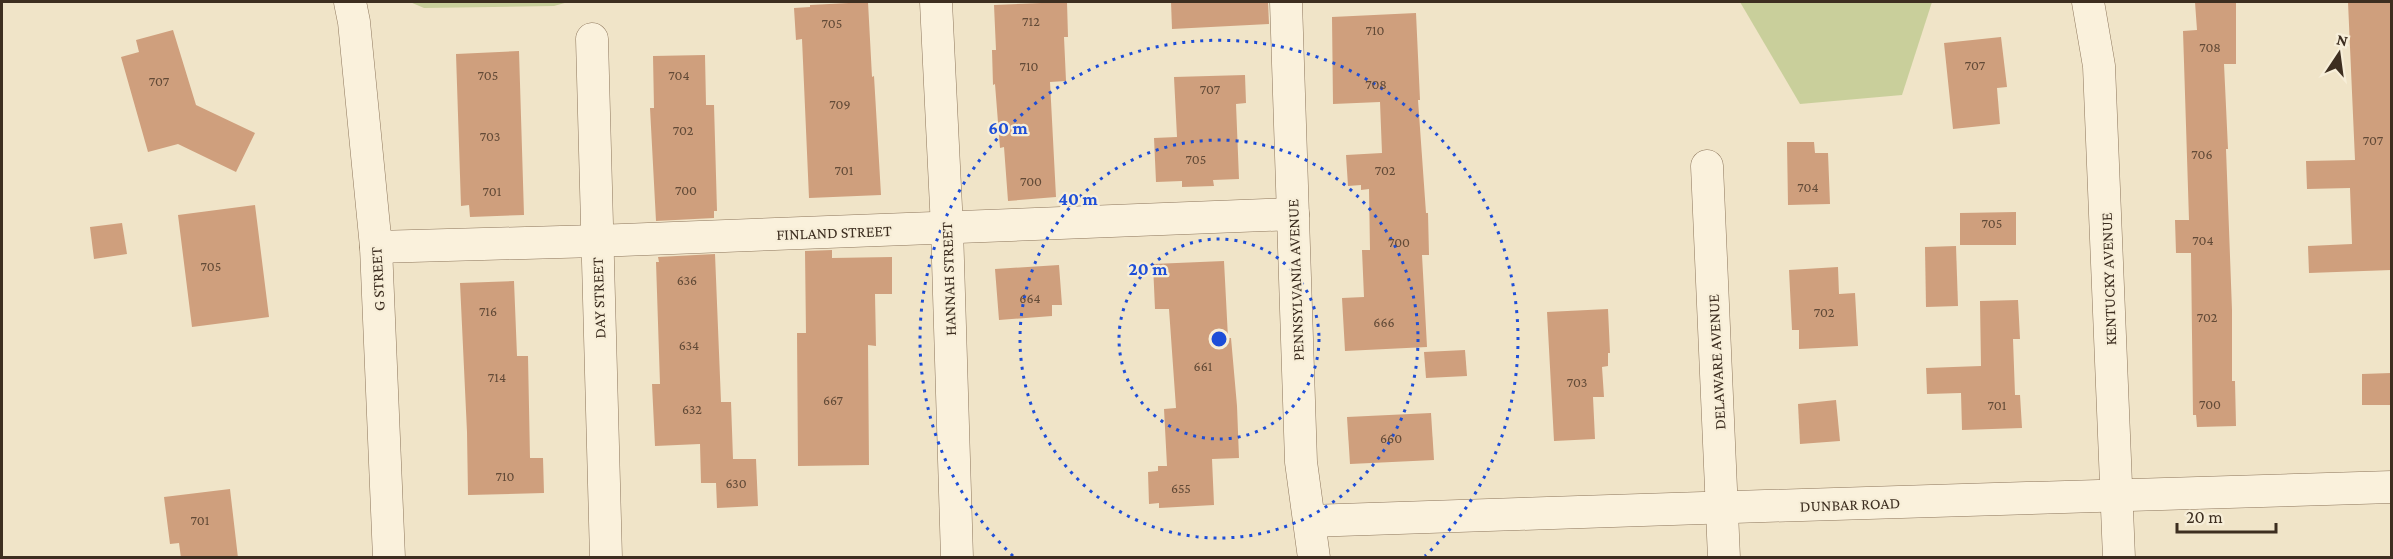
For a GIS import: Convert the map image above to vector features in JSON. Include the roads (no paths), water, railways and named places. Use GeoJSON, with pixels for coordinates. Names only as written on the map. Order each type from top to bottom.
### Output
{"type":"FeatureCollection","features":[{"type":"Feature","properties":{"kind":"street","name":"G STREET"},"geometry":{"type":"LineString","coordinates":[[350,2],[354,22],[376,246],[389,558]]}},
{"type":"Feature","properties":{"kind":"street","name":"HANNAH STREET"},"geometry":{"type":"LineString","coordinates":[[936,2],[947,228],[957,558]]}},
{"type":"Feature","properties":{"kind":"street","name":"PENNSYLVANIA AVENUE"},"geometry":{"type":"LineString","coordinates":[[1286,2],[1301,462],[1314,558]]}},
{"type":"Feature","properties":{"kind":"street","name":"KENTUCKY AVENUE"},"geometry":{"type":"LineString","coordinates":[[2088,2],[2099,66],[2119,558]]}},
{"type":"Feature","properties":{"kind":"street","name":"DAY STREET"},"geometry":{"type":"LineString","coordinates":[[592,39],[606,558]]}},
{"type":"Feature","properties":{"kind":"street","name":"DELAWARE AVENUE"},"geometry":{"type":"LineString","coordinates":[[1707,166],[1725,558]]}},
{"type":"Feature","properties":{"kind":"street","name":"FINLAND STREET"},"geometry":{"type":"LineString","coordinates":[[376,246],[596,241],[1293,214]]}},
{"type":"Feature","properties":{"kind":"street","name":"DUNBAR ROAD"},"geometry":{"type":"LineString","coordinates":[[1309,521],[1723,509],[2117,493],[2391,487]]}}]}
